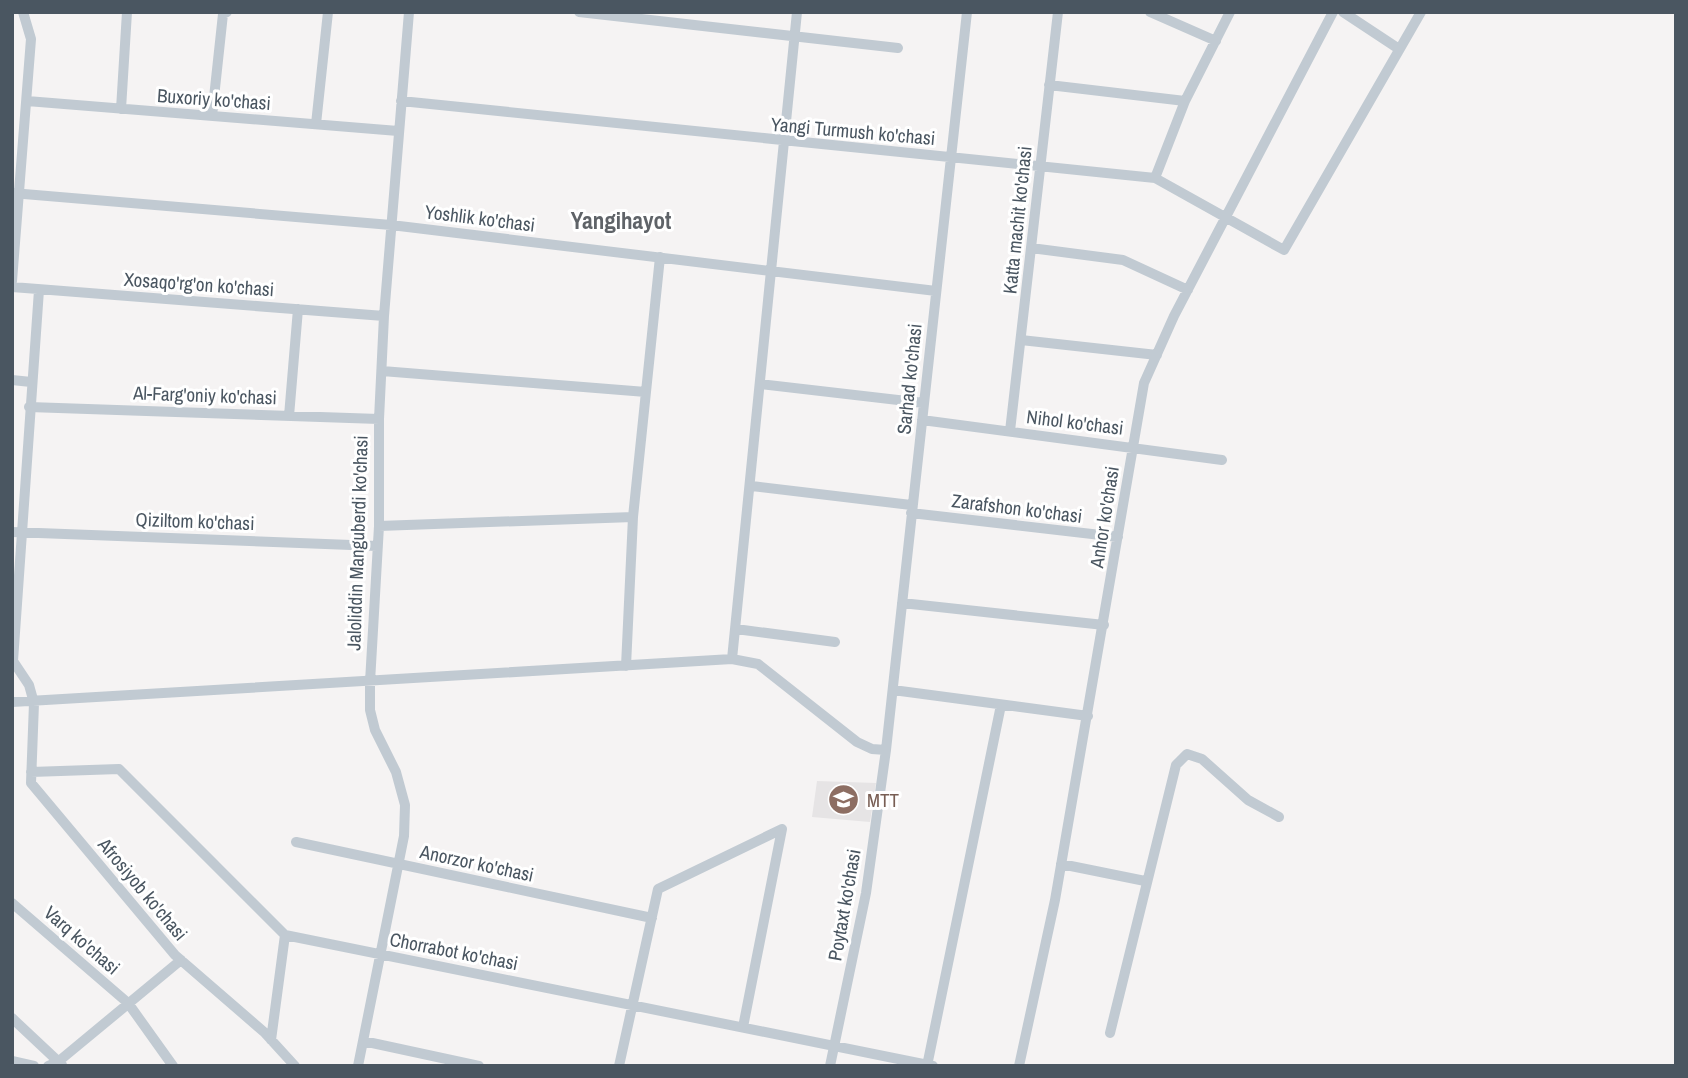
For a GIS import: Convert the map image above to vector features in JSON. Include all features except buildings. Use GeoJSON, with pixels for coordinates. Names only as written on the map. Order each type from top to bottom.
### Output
{"type":"FeatureCollection","features":[{"type":"Feature","properties":{"kind":"street"},"geometry":{"type":"LineString","coordinates":[[12,281],[16,193],[31,39],[23,12]]}},
{"type":"Feature","properties":{"kind":"street"},"geometry":{"type":"LineString","coordinates":[[121,109],[127,12]]}},
{"type":"Feature","properties":{"kind":"street"},"geometry":{"type":"LineString","coordinates":[[316,124],[328,12]]}},
{"type":"Feature","properties":{"kind":"street","name":"Jaloliddin Manguberdi ko'chasi"},"geometry":{"type":"LineString","coordinates":[[358,1066],[404,836],[405,805],[396,772],[375,730],[370,710],[370,682],[379,526],[379,419],[384,316],[409,12]]}},
{"type":"Feature","properties":{"kind":"street"},"geometry":{"type":"LineString","coordinates":[[579,12],[898,48]]}},
{"type":"Feature","properties":{"kind":"street"},"geometry":{"type":"LineString","coordinates":[[732,660],[752,486],[797,12]]}},
{"type":"Feature","properties":{"kind":"street","name":"Sarhad ko'chasi"},"geometry":{"type":"LineString","coordinates":[[886,750],[967,12]]}},
{"type":"Feature","properties":{"kind":"street","name":"Katta machit ko'chasi"},"geometry":{"type":"LineString","coordinates":[[1010,431],[1058,12]]}},
{"type":"Feature","properties":{"kind":"street"},"geometry":{"type":"LineString","coordinates":[[1150,12],[1216,41]]}},
{"type":"Feature","properties":{"kind":"street"},"geometry":{"type":"LineString","coordinates":[[1155,177],[1185,102],[1230,12]]}},
{"type":"Feature","properties":{"kind":"street","name":"Anhor ko'chasi"},"geometry":{"type":"LineString","coordinates":[[1019,1066],[1061,864],[1144,383],[1225,217],[1333,12]]}},
{"type":"Feature","properties":{"kind":"street"},"geometry":{"type":"LineString","coordinates":[[1343,12],[1399,50],[1421,12]]}},
{"type":"Feature","properties":{"kind":"street"},"geometry":{"type":"LineString","coordinates":[[212,116],[224,13]]}},
{"type":"Feature","properties":{"kind":"street","name":"Yangi Turmush ko'chasi"},"geometry":{"type":"LineString","coordinates":[[401,102],[786,143],[1155,177],[1284,250],[1399,50]]}},
{"type":"Feature","properties":{"kind":"street"},"geometry":{"type":"LineString","coordinates":[[1049,85],[1185,102]]}},
{"type":"Feature","properties":{"kind":"street","name":"Buxoriy ko'chasi"},"geometry":{"type":"LineString","coordinates":[[27,101],[398,131]]}},
{"type":"Feature","properties":{"kind":"street","name":"Yoshlik ko'chasi"},"geometry":{"type":"LineString","coordinates":[[16,193],[391,225],[936,291]]}},
{"type":"Feature","properties":{"kind":"street"},"geometry":{"type":"LineString","coordinates":[[1031,248],[1123,260],[1188,290]]}},
{"type":"Feature","properties":{"kind":"street"},"geometry":{"type":"LineString","coordinates":[[626,666],[633,517],[660,257]]}},
{"type":"Feature","properties":{"kind":"street","name":"Xosaqo'rg'on ko'chasi"},"geometry":{"type":"LineString","coordinates":[[12,287],[384,316]]}},
{"type":"Feature","properties":{"kind":"street"},"geometry":{"type":"LineString","coordinates":[[39,290],[17,532],[13,661],[29,685],[34,703],[31,772],[119,769],[285,935],[271,1040]]}},
{"type":"Feature","properties":{"kind":"street"},"geometry":{"type":"LineString","coordinates":[[289,416],[298,309]]}},
{"type":"Feature","properties":{"kind":"street"},"geometry":{"type":"LineString","coordinates":[[1021,340],[1157,355]]}},
{"type":"Feature","properties":{"kind":"street"},"geometry":{"type":"LineString","coordinates":[[382,371],[646,392]]}},
{"type":"Feature","properties":{"kind":"street"},"geometry":{"type":"LineString","coordinates":[[12,380],[31,382]]}},
{"type":"Feature","properties":{"kind":"street"},"geometry":{"type":"LineString","coordinates":[[760,384],[924,402]]}},
{"type":"Feature","properties":{"kind":"street","name":"Al-Farg'oniy ko'chasi"},"geometry":{"type":"LineString","coordinates":[[29,407],[379,419]]}},
{"type":"Feature","properties":{"kind":"street","name":"Nihol ko'chasi"},"geometry":{"type":"LineString","coordinates":[[922,420],[1133,446],[1222,460]]}},
{"type":"Feature","properties":{"kind":"street","name":"Zarafshon ko'chasi"},"geometry":{"type":"LineString","coordinates":[[752,486],[1118,537]]}},
{"type":"Feature","properties":{"kind":"street"},"geometry":{"type":"LineString","coordinates":[[379,526],[633,517]]}},
{"type":"Feature","properties":{"kind":"street","name":"Qiziltom ko'chasi"},"geometry":{"type":"LineString","coordinates":[[17,532],[377,546]]}},
{"type":"Feature","properties":{"kind":"street"},"geometry":{"type":"LineString","coordinates":[[902,603],[1104,625]]}},
{"type":"Feature","properties":{"kind":"street"},"geometry":{"type":"LineString","coordinates":[[736,629],[835,642]]}},
{"type":"Feature","properties":{"kind":"street"},"geometry":{"type":"LineString","coordinates":[[12,702],[34,703],[732,660],[758,664],[857,742],[872,749],[886,750]]}},
{"type":"Feature","properties":{"kind":"street"},"geometry":{"type":"LineString","coordinates":[[893,690],[1088,716]]}},
{"type":"Feature","properties":{"kind":"street"},"geometry":{"type":"LineString","coordinates":[[929,1065],[1002,705]]}},
{"type":"Feature","properties":{"kind":"street","name":"Poytaxt ko'chasi"},"geometry":{"type":"LineString","coordinates":[[830,1066],[866,893],[886,750]]}},
{"type":"Feature","properties":{"kind":"street"},"geometry":{"type":"LineString","coordinates":[[1110,1033],[1145,881],[1176,765],[1187,754],[1202,759],[1248,800],[1279,817]]}},
{"type":"Feature","properties":{"kind":"street","name":"Afrosiyob ko'chasi"},"geometry":{"type":"LineString","coordinates":[[31,772],[31,783],[181,960],[271,1040],[295,1066]]}},
{"type":"Feature","properties":{"kind":"street"},"geometry":{"type":"LineString","coordinates":[[619,1066],[658,889],[782,829],[743,1027]]}},
{"type":"Feature","properties":{"kind":"street","name":"Anorzor ko'chasi"},"geometry":{"type":"LineString","coordinates":[[296,842],[652,918]]}},
{"type":"Feature","properties":{"kind":"street"},"geometry":{"type":"LineString","coordinates":[[1061,864],[1145,881]]}},
{"type":"Feature","properties":{"kind":"street","name":"Varq ko'chasi"},"geometry":{"type":"LineString","coordinates":[[12,903],[128,1003],[173,1066]]}},
{"type":"Feature","properties":{"kind":"street","name":"Chorrabot ko'chasi"},"geometry":{"type":"LineString","coordinates":[[285,935],[929,1065]]}},
{"type":"Feature","properties":{"kind":"street"},"geometry":{"type":"LineString","coordinates":[[48,1066],[61,1063],[181,960]]}},
{"type":"Feature","properties":{"kind":"street"},"geometry":{"type":"LineString","coordinates":[[12,1018],[61,1063]]}},
{"type":"Feature","properties":{"kind":"street"},"geometry":{"type":"LineString","coordinates":[[363,1041],[480,1066]]}},
{"type":"Feature","properties":{"kind":"street"},"geometry":{"type":"LineString","coordinates":[[12,1061],[34,1066]]}},
{"type":"Feature","properties":{"kind":"shaded area","name":"MTT"},"geometry":{"type":"Polygon","coordinates":[[[817,781],[876,783],[870,822],[812,817],[817,781]]]}},
{"type":"Feature","properties":{"kind":"place","name":"MTT"},"geometry":{"type":"Point","coordinates":[844,800]}},
{"type":"Feature","properties":{"kind":"district","name":"Yangihayot"},"geometry":{"type":"Point","coordinates":[621,221]}}]}
